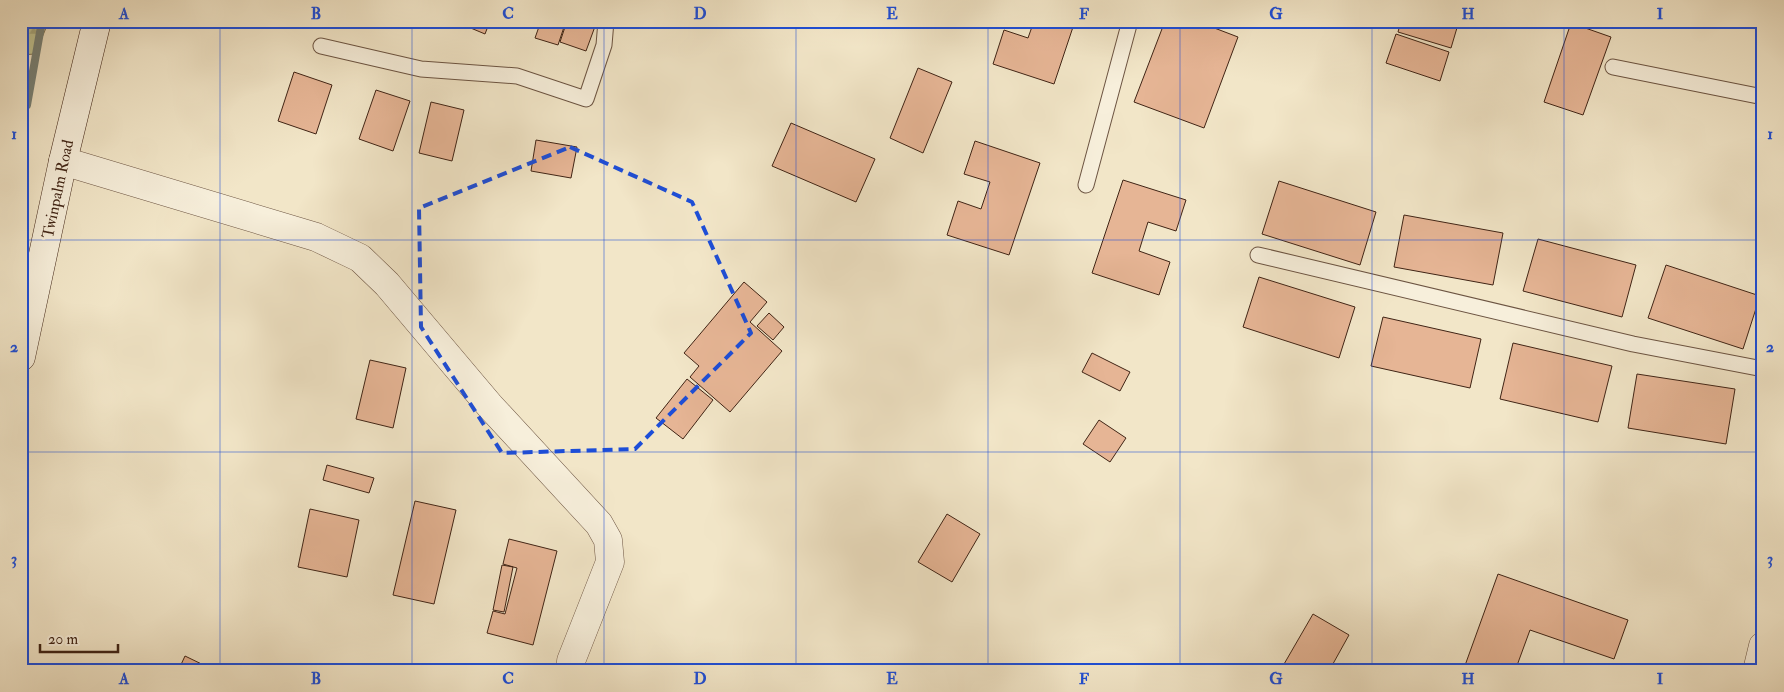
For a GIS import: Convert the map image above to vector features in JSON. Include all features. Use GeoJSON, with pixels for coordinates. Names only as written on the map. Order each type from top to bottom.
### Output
{"type":"FeatureCollection","features":[{"type":"Feature","properties":{"kind":"street","name":"Twinpalm Road"},"geometry":{"type":"LineString","coordinates":[[21,357],[63,161],[96,21]]}},
{"type":"Feature","properties":{"kind":"street"},"geometry":{"type":"LineString","coordinates":[[63,161],[316,237],[360,258],[387,284],[490,406],[599,524],[608,540],[610,562],[571,660],[571,671]]}},
{"type":"Feature","properties":{"kind":"street"},"geometry":{"type":"LineString","coordinates":[[1757,671],[1763,646]]}},
{"type":"Feature","properties":{"kind":"lane"},"geometry":{"type":"LineString","coordinates":[[321,46],[421,69],[518,76],[586,99],[604,45],[606,21]]}},
{"type":"Feature","properties":{"kind":"lane"},"geometry":{"type":"LineString","coordinates":[[1086,186],[1130,21]]}},
{"type":"Feature","properties":{"kind":"lane"},"geometry":{"type":"LineString","coordinates":[[1612,68],[1763,97]]}},
{"type":"Feature","properties":{"kind":"lane"},"geometry":{"type":"LineString","coordinates":[[1258,255],[1633,344],[1763,369]]}},
{"type":"Feature","properties":{"kind":"highlighted area"},"geometry":{"type":"Polygon","coordinates":[[[570,147],[692,202],[751,333],[635,449],[502,453],[421,327],[419,208],[570,147]]]}},
{"type":"Feature","properties":{"kind":"green space"},"geometry":{"type":"Polygon","coordinates":[[[21,21],[49,21],[35,54],[21,55],[21,21]]]}},
{"type":"Feature","properties":{"kind":"building"},"geometry":{"type":"Polygon","coordinates":[[[454,21],[490,21],[485,34],[454,21]]]}},
{"type":"Feature","properties":{"kind":"building"},"geometry":{"type":"Polygon","coordinates":[[[541,21],[566,21],[558,45],[535,38],[541,21]]]}},
{"type":"Feature","properties":{"kind":"building"},"geometry":{"type":"Polygon","coordinates":[[[567,21],[597,21],[586,51],[560,42],[567,21]]]}},
{"type":"Feature","properties":{"kind":"building"},"geometry":{"type":"Polygon","coordinates":[[[1034,21],[1075,21],[1054,84],[993,64],[1004,30],[1028,38],[1034,21]]]}},
{"type":"Feature","properties":{"kind":"building"},"geometry":{"type":"Polygon","coordinates":[[[1165,21],[1196,21],[1238,37],[1204,128],[1134,102],[1165,21]]]}},
{"type":"Feature","properties":{"kind":"building"},"geometry":{"type":"Polygon","coordinates":[[[1401,21],[1459,21],[1451,48],[1398,32],[1401,21]]]}},
{"type":"Feature","properties":{"kind":"building"},"geometry":{"type":"Polygon","coordinates":[[[1571,23],[1611,37],[1583,115],[1544,102],[1571,23]]]}},
{"type":"Feature","properties":{"kind":"building"},"geometry":{"type":"Polygon","coordinates":[[[1396,34],[1449,52],[1440,81],[1386,63],[1396,34]]]}},
{"type":"Feature","properties":{"kind":"building"},"geometry":{"type":"Polygon","coordinates":[[[918,68],[952,82],[923,153],[890,138],[918,68]]]}},
{"type":"Feature","properties":{"kind":"building"},"geometry":{"type":"Polygon","coordinates":[[[294,72],[332,85],[316,134],[278,121],[294,72]]]}},
{"type":"Feature","properties":{"kind":"building"},"geometry":{"type":"Polygon","coordinates":[[[376,90],[410,101],[393,151],[359,139],[376,90]]]}},
{"type":"Feature","properties":{"kind":"building"},"geometry":{"type":"Polygon","coordinates":[[[431,102],[464,110],[452,161],[419,153],[431,102]]]}},
{"type":"Feature","properties":{"kind":"building"},"geometry":{"type":"Polygon","coordinates":[[[791,123],[875,159],[856,202],[772,166],[791,123]]]}},
{"type":"Feature","properties":{"kind":"building"},"geometry":{"type":"Polygon","coordinates":[[[536,140],[577,147],[571,178],[531,171],[536,140]]]}},
{"type":"Feature","properties":{"kind":"building"},"geometry":{"type":"Polygon","coordinates":[[[975,141],[1040,163],[1009,255],[947,235],[958,201],[981,209],[990,182],[964,174],[975,141]]]}},
{"type":"Feature","properties":{"kind":"building"},"geometry":{"type":"Polygon","coordinates":[[[1123,180],[1186,200],[1176,231],[1148,222],[1139,251],[1170,262],[1159,295],[1092,273],[1123,180]]]}},
{"type":"Feature","properties":{"kind":"building"},"geometry":{"type":"Polygon","coordinates":[[[1279,181],[1376,212],[1360,265],[1262,234],[1279,181]]]}},
{"type":"Feature","properties":{"kind":"building"},"geometry":{"type":"Polygon","coordinates":[[[1404,215],[1503,233],[1493,285],[1394,267],[1404,215]]]}},
{"type":"Feature","properties":{"kind":"building"},"geometry":{"type":"Polygon","coordinates":[[[1538,239],[1636,265],[1622,317],[1523,291],[1538,239]]]}},
{"type":"Feature","properties":{"kind":"building"},"geometry":{"type":"Polygon","coordinates":[[[1666,265],[1760,296],[1743,349],[1648,318],[1666,265]]]}},
{"type":"Feature","properties":{"kind":"building"},"geometry":{"type":"Polygon","coordinates":[[[1259,277],[1355,307],[1339,358],[1243,327],[1259,277]]]}},
{"type":"Feature","properties":{"kind":"building"},"geometry":{"type":"Polygon","coordinates":[[[744,282],[767,302],[750,322],[782,351],[730,412],[690,377],[699,366],[684,353],[744,282]]]}},
{"type":"Feature","properties":{"kind":"building"},"geometry":{"type":"Polygon","coordinates":[[[769,313],[784,327],[773,340],[757,326],[769,313]]]}},
{"type":"Feature","properties":{"kind":"building"},"geometry":{"type":"Polygon","coordinates":[[[1383,317],[1481,339],[1470,388],[1371,366],[1383,317]]]}},
{"type":"Feature","properties":{"kind":"building"},"geometry":{"type":"Polygon","coordinates":[[[1513,343],[1612,366],[1598,422],[1500,399],[1513,343]]]}},
{"type":"Feature","properties":{"kind":"building"},"geometry":{"type":"Polygon","coordinates":[[[1092,353],[1130,372],[1120,391],[1082,372],[1092,353]]]}},
{"type":"Feature","properties":{"kind":"building"},"geometry":{"type":"Polygon","coordinates":[[[370,360],[406,368],[393,428],[356,419],[370,360]]]}},
{"type":"Feature","properties":{"kind":"building"},"geometry":{"type":"Polygon","coordinates":[[[1637,374],[1735,389],[1726,444],[1628,428],[1637,374]]]}},
{"type":"Feature","properties":{"kind":"building"},"geometry":{"type":"Polygon","coordinates":[[[687,379],[713,400],[683,439],[656,418],[687,379]]]}},
{"type":"Feature","properties":{"kind":"building"},"geometry":{"type":"Polygon","coordinates":[[[1099,420],[1126,438],[1110,462],[1083,444],[1099,420]]]}},
{"type":"Feature","properties":{"kind":"building"},"geometry":{"type":"Polygon","coordinates":[[[327,465],[374,478],[369,493],[323,480],[327,465]]]}},
{"type":"Feature","properties":{"kind":"building"},"geometry":{"type":"Polygon","coordinates":[[[415,501],[456,510],[434,604],[393,595],[415,501]]]}},
{"type":"Feature","properties":{"kind":"building"},"geometry":{"type":"Polygon","coordinates":[[[310,509],[359,520],[347,577],[298,567],[310,509]]]}},
{"type":"Feature","properties":{"kind":"building"},"geometry":{"type":"Polygon","coordinates":[[[947,514],[980,534],[952,582],[918,562],[947,514]]]}},
{"type":"Feature","properties":{"kind":"building"},"geometry":{"type":"Polygon","coordinates":[[[509,539],[557,551],[533,645],[487,633],[493,611],[505,614],[517,568],[503,564],[509,539]]]}},
{"type":"Feature","properties":{"kind":"building"},"geometry":{"type":"Polygon","coordinates":[[[502,565],[513,567],[504,612],[493,610],[502,565]]]}},
{"type":"Feature","properties":{"kind":"building"},"geometry":{"type":"Polygon","coordinates":[[[1498,574],[1628,620],[1614,659],[1530,630],[1515,671],[1463,671],[1498,574]]]}},
{"type":"Feature","properties":{"kind":"building"},"geometry":{"type":"Polygon","coordinates":[[[1313,614],[1349,635],[1329,671],[1280,671],[1313,614]]]}},
{"type":"Feature","properties":{"kind":"building"},"geometry":{"type":"Polygon","coordinates":[[[185,656],[216,671],[178,671],[185,656]]]}},
{"type":"Feature","properties":{"kind":"waterway"},"geometry":{"type":"LineString","coordinates":[[27,105],[42,21]]}}]}
